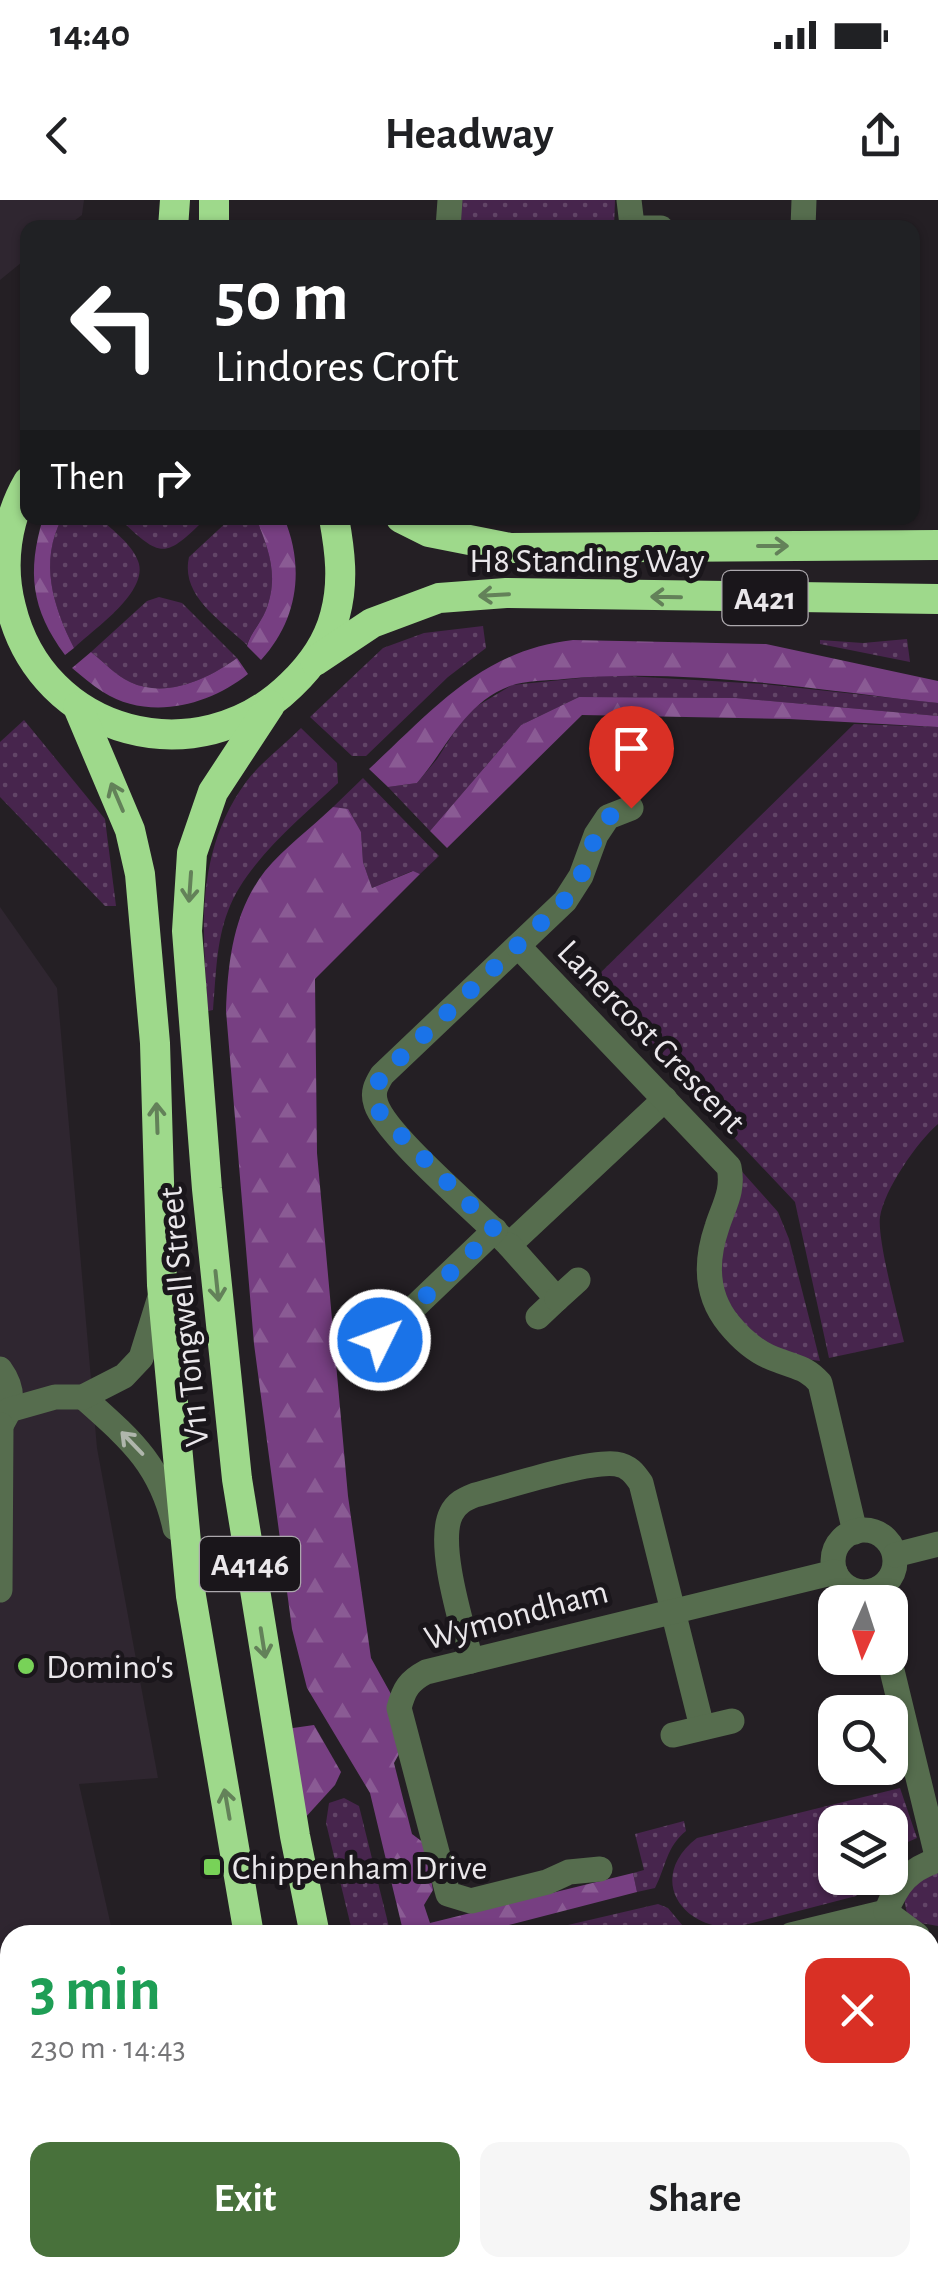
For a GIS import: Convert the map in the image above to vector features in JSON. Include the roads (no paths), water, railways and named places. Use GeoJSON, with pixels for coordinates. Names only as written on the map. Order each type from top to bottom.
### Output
{"type":"FeatureCollection","features":[{"type":"Feature","properties":{"kind":"highway"},"geometry":{"type":"LineString","coordinates":[[17,489],[8,533],[5,582],[16,630],[41,673]]}},
{"type":"Feature","properties":{"kind":"highway"},"geometry":{"type":"LineString","coordinates":[[0,648],[41,673],[78,706],[124,729],[174,736],[224,728],[270,705],[311,665],[335,616],[342,566],[335,525]]}},
{"type":"Feature","properties":{"kind":"highway","name":"H8 Standing Way"},"geometry":{"type":"LineString","coordinates":[[414,525],[428,532],[510,548],[938,545]]}},
{"type":"Feature","properties":{"kind":"highway","name":"H8 Standing Way"},"geometry":{"type":"LineString","coordinates":[[311,665],[372,623],[439,598],[506,594],[938,600]]}},
{"type":"Feature","properties":{"kind":"highway","name":"V11 Tongwell Street"},"geometry":{"type":"LineString","coordinates":[[270,705],[213,792],[192,852],[187,932],[207,1189],[238,1479],[289,1799],[314,1925]]}},
{"type":"Feature","properties":{"kind":"highway","name":"V11 Tongwell Street"},"geometry":{"type":"LineString","coordinates":[[78,706],[130,830],[140,874],[154,1043],[162,1285],[191,1596],[247,1925]]}},
{"type":"Feature","properties":{"kind":"street"},"geometry":{"type":"LineString","coordinates":[[558,1299],[381,1115],[374,1100],[374,1088],[382,1075],[564,901],[581,876],[596,835],[608,817],[631,808]]}},
{"type":"Feature","properties":{"kind":"street","name":"Lanercost Crescent"},"geometry":{"type":"LineString","coordinates":[[518,946],[729,1167],[732,1182],[711,1251],[708,1279],[715,1303],[742,1339],[760,1352],[810,1371],[820,1383],[855,1532]]}},
{"type":"Feature","properties":{"kind":"street"},"geometry":{"type":"LineString","coordinates":[[380,1340],[665,1100]]}},
{"type":"Feature","properties":{"kind":"street"},"geometry":{"type":"LineString","coordinates":[[538,1317],[578,1280]]}},
{"type":"Feature","properties":{"kind":"street"},"geometry":{"type":"LineString","coordinates":[[2,1371],[55,1396],[83,1397],[124,1376],[141,1358],[154,1326],[162,1285]]}},
{"type":"Feature","properties":{"kind":"street"},"geometry":{"type":"LineString","coordinates":[[0,1590],[4,1421],[11,1398],[2,1371]]}},
{"type":"Feature","properties":{"kind":"street"},"geometry":{"type":"LineString","coordinates":[[4,1421],[55,1396]]}},
{"type":"Feature","properties":{"kind":"street"},"geometry":{"type":"LineString","coordinates":[[83,1397],[141,1449],[170,1504],[191,1596]]}},
{"type":"Feature","properties":{"kind":"street"},"geometry":{"type":"LineString","coordinates":[[471,1661],[447,1550],[450,1515],[460,1502],[592,1466],[616,1464],[630,1468],[641,1483],[702,1728]]}},
{"type":"Feature","properties":{"kind":"street"},"geometry":{"type":"LineString","coordinates":[[845,1585],[835,1572],[834,1552],[846,1536],[865,1530],[884,1537],[895,1555],[893,1574],[885,1585]]}},
{"type":"Feature","properties":{"kind":"street"},"geometry":{"type":"LineString","coordinates":[[895,1555],[938,1544]]}},
{"type":"Feature","properties":{"kind":"street","name":"Wymondham"},"geometry":{"type":"LineString","coordinates":[[600,1869],[569,1872],[548,1882],[471,1901],[448,1894],[400,1708],[403,1692],[411,1680],[426,1672],[673,1609],[835,1572]]}},
{"type":"Feature","properties":{"kind":"street"},"geometry":{"type":"LineString","coordinates":[[886,1912],[902,1879],[922,1864],[938,1860],[892,1675]]}},
{"type":"Feature","properties":{"kind":"street"},"geometry":{"type":"LineString","coordinates":[[674,1735],[732,1721]]}},
{"type":"Feature","properties":{"kind":"street"},"geometry":{"type":"LineString","coordinates":[[832,1925],[886,1912]]}},
{"type":"Feature","properties":{"kind":"street"},"geometry":{"type":"LineString","coordinates":[[886,1912],[904,1925]]}},
{"type":"Feature","properties":{"kind":"place","name":"Domino's"},"geometry":{"type":"Point","coordinates":[26,1666]}},
{"type":"Feature","properties":{"kind":"place","name":"Chippenham Drive"},"geometry":{"type":"Point","coordinates":[212,1867]}}]}
